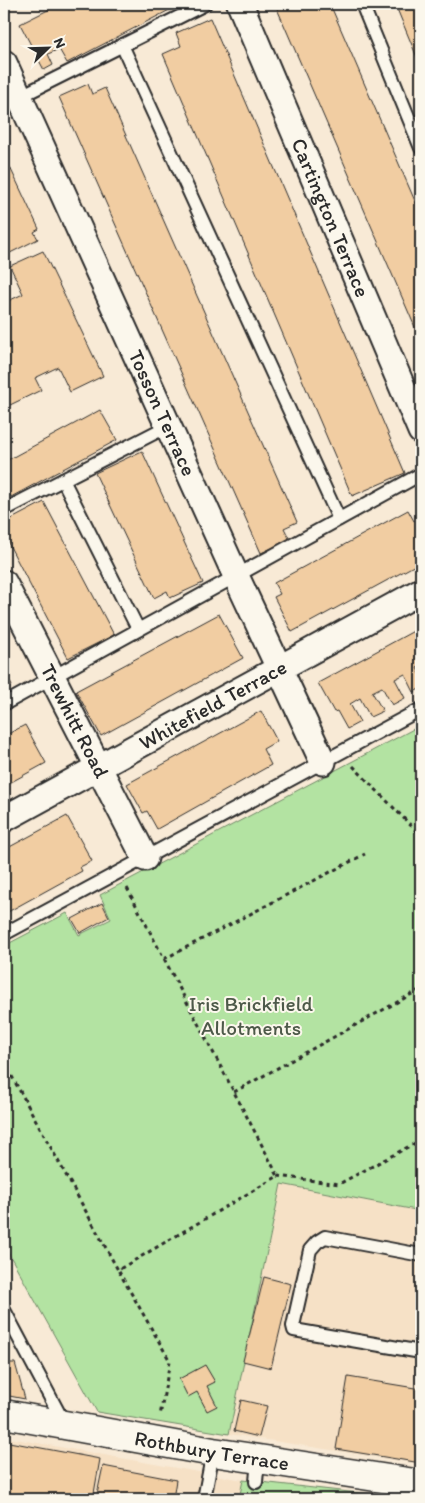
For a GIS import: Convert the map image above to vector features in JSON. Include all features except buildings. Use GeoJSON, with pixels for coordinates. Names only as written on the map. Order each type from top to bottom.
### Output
{"type":"FeatureCollection","features":[{"type":"Feature","properties":{"kind":"street","name":"Cartington Terrace"},"geometry":{"type":"LineString","coordinates":[[240,4],[421,432]]}},
{"type":"Feature","properties":{"kind":"street","name":"Tosson Terrace"},"geometry":{"type":"LineString","coordinates":[[4,63],[278,669],[332,758]]}},
{"type":"Feature","properties":{"kind":"street","name":"Trewhitt Road"},"geometry":{"type":"LineString","coordinates":[[4,583],[145,858]]}},
{"type":"Feature","properties":{"kind":"street","name":"Whitefield Terrace"},"geometry":{"type":"LineString","coordinates":[[4,819],[421,591]]}},
{"type":"Feature","properties":{"kind":"street","name":"Rothbury Terrace"},"geometry":{"type":"LineString","coordinates":[[4,1414],[213,1452],[257,1471],[421,1484]]}},
{"type":"Feature","properties":{"kind":"lane"},"geometry":{"type":"LineString","coordinates":[[19,97],[205,4]]}},
{"type":"Feature","properties":{"kind":"lane"},"geometry":{"type":"LineString","coordinates":[[362,4],[421,148]]}},
{"type":"Feature","properties":{"kind":"lane"},"geometry":{"type":"LineString","coordinates":[[122,46],[339,520]]}},
{"type":"Feature","properties":{"kind":"lane"},"geometry":{"type":"LineString","coordinates":[[4,510],[168,426]]}},
{"type":"Feature","properties":{"kind":"lane"},"geometry":{"type":"LineString","coordinates":[[4,704],[421,474]]}},
{"type":"Feature","properties":{"kind":"lane"},"geometry":{"type":"LineString","coordinates":[[63,480],[138,629]]}},
{"type":"Feature","properties":{"kind":"lane"},"geometry":{"type":"LineString","coordinates":[[4,934],[421,709]]}},
{"type":"Feature","properties":{"kind":"lane"},"geometry":{"type":"LineString","coordinates":[[421,1255],[325,1237],[310,1250],[292,1326],[294,1330],[421,1352]]}},
{"type":"Feature","properties":{"kind":"lane"},"geometry":{"type":"LineString","coordinates":[[4,1310],[65,1426]]}},
{"type":"Feature","properties":{"kind":"lane"},"geometry":{"type":"LineString","coordinates":[[204,1499],[213,1452]]}},
{"type":"Feature","properties":{"kind":"path"},"geometry":{"type":"LineString","coordinates":[[332,758],[421,836]]}},
{"type":"Feature","properties":{"kind":"path"},"geometry":{"type":"LineString","coordinates":[[164,959],[365,854]]}},
{"type":"Feature","properties":{"kind":"path"},"geometry":{"type":"LineString","coordinates":[[119,872],[278,1176]]}},
{"type":"Feature","properties":{"kind":"path"},"geometry":{"type":"LineString","coordinates":[[234,1092],[421,989]]}},
{"type":"Feature","properties":{"kind":"path"},"geometry":{"type":"LineString","coordinates":[[4,1062],[170,1362],[156,1442]]}},
{"type":"Feature","properties":{"kind":"path"},"geometry":{"type":"LineString","coordinates":[[118,1270],[278,1176],[339,1184],[421,1140]]}},
{"type":"Feature","properties":{"kind":"shaded area"},"geometry":{"type":"Polygon","coordinates":[[[281,1184],[421,1211],[421,1464],[229,1434],[281,1184]]]}},
{"type":"Feature","properties":{"kind":"shaded area"},"geometry":{"type":"Polygon","coordinates":[[[4,1437],[243,1480],[411,1499],[4,1499],[4,1437]]]}},
{"type":"Feature","properties":{"kind":"green space","name":"Iris Brickfield Allotments"},"geometry":{"type":"Polygon","coordinates":[[[421,725],[421,1211],[281,1184],[229,1434],[97,1412],[4,1245],[4,946],[67,913],[79,935],[111,919],[100,895],[421,725]]]}},
{"type":"Feature","properties":{"kind":"green space"},"geometry":{"type":"Polygon","coordinates":[[[243,1480],[411,1499],[239,1499],[243,1480]]]}}]}
